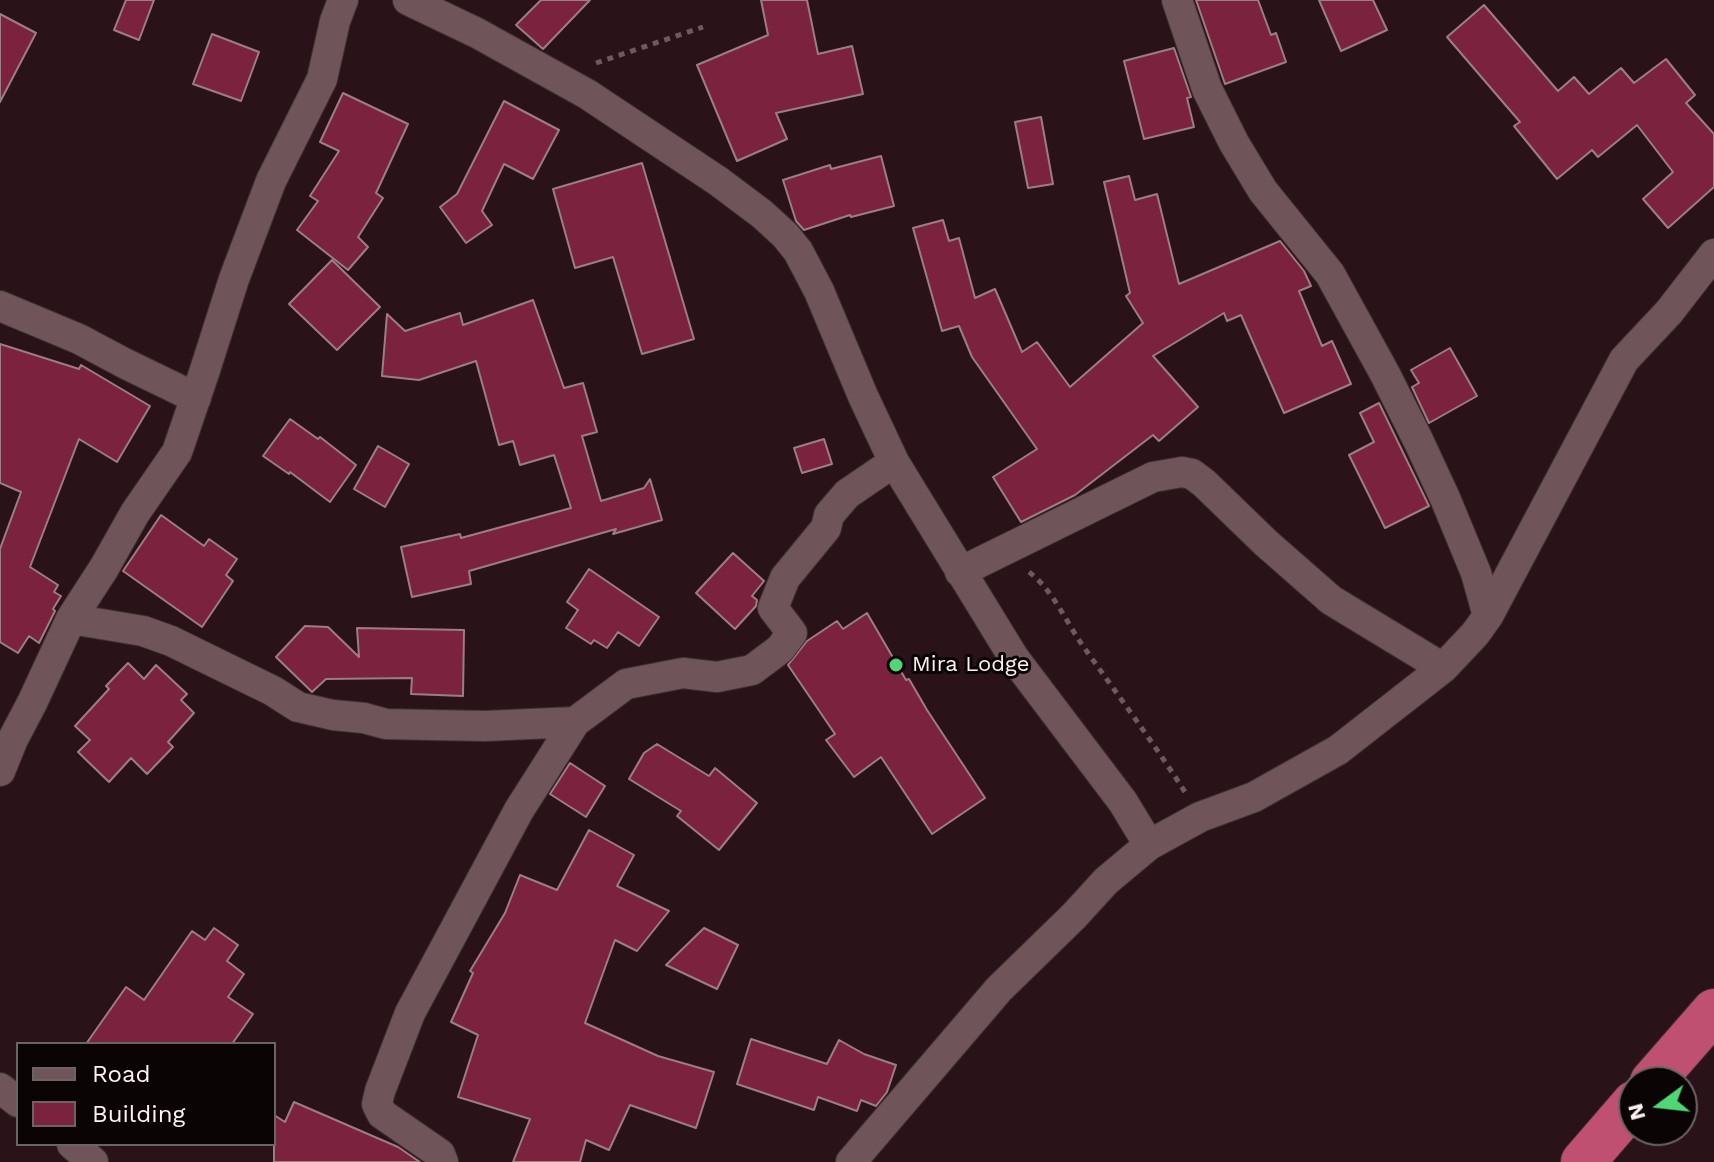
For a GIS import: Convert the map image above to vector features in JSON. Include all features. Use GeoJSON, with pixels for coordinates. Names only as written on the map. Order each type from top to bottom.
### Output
{"type":"FeatureCollection","features":[{"type":"Feature","properties":{"kind":"highway"},"geometry":{"type":"LineString","coordinates":[[1666,1066],[1714,1011]]}},
{"type":"Feature","properties":{"kind":"highway"},"geometry":{"type":"LineString","coordinates":[[1583,1162],[1618,1122]]}},
{"type":"Feature","properties":{"kind":"street"},"geometry":{"type":"LineString","coordinates":[[0,771],[71,619],[135,513],[177,452],[234,279],[271,181],[322,79],[343,0]]}},
{"type":"Feature","properties":{"kind":"street"},"geometry":{"type":"LineString","coordinates":[[408,0],[477,33],[587,94],[718,181],[785,235],[798,251],[819,291],[894,462],[1014,658],[1114,790],[1149,845]]}},
{"type":"Feature","properties":{"kind":"street"},"geometry":{"type":"LineString","coordinates":[[1177,0],[1207,89],[1234,143],[1263,191],[1330,274],[1385,374],[1445,498],[1476,573],[1488,616]]}},
{"type":"Feature","properties":{"kind":"street"},"geometry":{"type":"LineString","coordinates":[[851,1162],[999,989],[1106,881],[1149,845],[1200,817],[1254,797],[1338,750],[1443,668],[1488,616],[1624,360],[1669,312],[1714,254]]}},
{"type":"Feature","properties":{"kind":"street"},"geometry":{"type":"LineString","coordinates":[[0,306],[79,339],[196,398]]}},
{"type":"Feature","properties":{"kind":"street"},"geometry":{"type":"LineString","coordinates":[[443,1162],[440,1154],[382,1114],[377,1104],[380,1091],[410,1013],[437,961],[519,810],[575,722],[626,684],[683,673],[717,677],[752,670],[780,649],[792,633],[773,608],[785,578],[813,546],[826,528],[829,515],[847,494],[894,462]]}},
{"type":"Feature","properties":{"kind":"street"},"geometry":{"type":"LineString","coordinates":[[960,572],[1153,477],[1182,472],[1192,474],[1204,483],[1331,600],[1443,668]]}},
{"type":"Feature","properties":{"kind":"street"},"geometry":{"type":"LineString","coordinates":[[71,619],[143,631],[171,641],[273,691],[298,707],[333,715],[386,724],[485,726],[575,722]]}},
{"type":"Feature","properties":{"kind":"street"},"geometry":{"type":"LineString","coordinates":[[0,1088],[16,1100]]}},
{"type":"Feature","properties":{"kind":"street"},"geometry":{"type":"LineString","coordinates":[[74,1146],[93,1162]]}},
{"type":"Feature","properties":{"kind":"path"},"geometry":{"type":"LineString","coordinates":[[558,76],[703,27]]}},
{"type":"Feature","properties":{"kind":"path"},"geometry":{"type":"LineString","coordinates":[[1025,569],[1040,580],[1200,817]]}},
{"type":"Feature","properties":{"kind":"building"},"geometry":{"type":"Polygon","coordinates":[[[126,0],[154,0],[139,40],[114,30],[126,0]]]}},
{"type":"Feature","properties":{"kind":"building"},"geometry":{"type":"Polygon","coordinates":[[[541,0],[590,0],[543,49],[516,25],[541,0]]]}},
{"type":"Feature","properties":{"kind":"building"},"geometry":{"type":"Polygon","coordinates":[[[761,0],[807,0],[818,54],[852,46],[863,94],[776,113],[787,139],[737,161],[697,65],[768,35],[761,0]]]}},
{"type":"Feature","properties":{"kind":"building"},"geometry":{"type":"Polygon","coordinates":[[[1196,0],[1258,0],[1271,35],[1276,33],[1286,62],[1225,84],[1196,0]]]}},
{"type":"Feature","properties":{"kind":"building"},"geometry":{"type":"Polygon","coordinates":[[[1319,0],[1373,0],[1387,30],[1341,51],[1319,0]]]}},
{"type":"Feature","properties":{"kind":"building"},"geometry":{"type":"Polygon","coordinates":[[[1484,5],[1558,91],[1574,77],[1589,94],[1621,68],[1634,83],[1666,59],[1695,95],[1686,103],[1714,134],[1714,187],[1668,228],[1643,199],[1673,172],[1637,125],[1598,157],[1592,150],[1557,179],[1514,126],[1520,122],[1447,37],[1484,5]]]}},
{"type":"Feature","properties":{"kind":"building"},"geometry":{"type":"Polygon","coordinates":[[[0,14],[36,33],[0,102],[0,14]]]}},
{"type":"Feature","properties":{"kind":"building"},"geometry":{"type":"Polygon","coordinates":[[[212,34],[259,52],[241,101],[193,84],[212,34]]]}},
{"type":"Feature","properties":{"kind":"building"},"geometry":{"type":"Polygon","coordinates":[[[1174,48],[1191,97],[1187,98],[1194,127],[1144,139],[1124,61],[1174,48]]]}},
{"type":"Feature","properties":{"kind":"building"},"geometry":{"type":"Polygon","coordinates":[[[343,93],[408,124],[376,193],[383,198],[358,237],[368,247],[348,270],[297,230],[318,201],[310,196],[339,151],[320,142],[343,93]]]}},
{"type":"Feature","properties":{"kind":"building"},"geometry":{"type":"Polygon","coordinates":[[[504,101],[559,130],[533,179],[504,164],[482,211],[492,225],[466,243],[440,207],[457,194],[504,101]]]}},
{"type":"Feature","properties":{"kind":"building"},"geometry":{"type":"Polygon","coordinates":[[[1041,117],[1053,184],[1028,188],[1015,122],[1041,117]]]}},
{"type":"Feature","properties":{"kind":"building"},"geometry":{"type":"Polygon","coordinates":[[[881,156],[894,206],[850,215],[804,230],[796,221],[783,180],[830,165],[831,169],[881,156]]]}},
{"type":"Feature","properties":{"kind":"building"},"geometry":{"type":"Polygon","coordinates":[[[642,163],[694,339],[642,354],[613,257],[575,268],[553,189],[642,163]]]}},
{"type":"Feature","properties":{"kind":"building"},"geometry":{"type":"Polygon","coordinates":[[[1129,176],[1135,200],[1157,194],[1179,284],[1280,241],[1304,271],[1311,286],[1299,291],[1322,346],[1332,341],[1351,384],[1284,413],[1241,315],[1227,321],[1224,313],[1153,356],[1198,407],[1159,441],[1153,435],[1075,495],[1021,522],[993,477],[1037,449],[972,357],[959,326],[942,331],[913,228],[943,220],[949,241],[959,238],[975,298],[995,289],[1022,352],[1037,342],[1070,387],[1143,323],[1126,296],[1130,293],[1104,182],[1129,176]]]}},
{"type":"Feature","properties":{"kind":"building"},"geometry":{"type":"Polygon","coordinates":[[[332,260],[380,307],[337,350],[289,304],[332,260]]]}},
{"type":"Feature","properties":{"kind":"building"},"geometry":{"type":"Polygon","coordinates":[[[533,300],[564,388],[583,383],[597,432],[582,436],[601,501],[644,488],[650,479],[662,520],[613,534],[616,529],[469,571],[471,584],[412,597],[401,547],[460,534],[461,538],[571,508],[554,455],[520,465],[513,441],[499,445],[476,361],[419,380],[382,376],[387,314],[405,331],[460,313],[463,325],[533,300]]]}},
{"type":"Feature","properties":{"kind":"building"},"geometry":{"type":"Polygon","coordinates":[[[0,344],[79,369],[81,365],[150,406],[117,462],[79,439],[30,567],[58,585],[54,592],[61,596],[39,643],[29,636],[18,653],[0,642],[0,549],[21,492],[0,483],[0,344]]]}},
{"type":"Feature","properties":{"kind":"building"},"geometry":{"type":"Polygon","coordinates":[[[1450,348],[1477,396],[1429,423],[1412,387],[1419,383],[1411,370],[1450,348]]]}},
{"type":"Feature","properties":{"kind":"building"},"geometry":{"type":"Polygon","coordinates":[[[1379,403],[1429,506],[1385,528],[1349,455],[1374,442],[1360,413],[1379,403]]]}},
{"type":"Feature","properties":{"kind":"building"},"geometry":{"type":"Polygon","coordinates":[[[290,419],[356,465],[330,502],[263,456],[290,419]]]}},
{"type":"Feature","properties":{"kind":"building"},"geometry":{"type":"Polygon","coordinates":[[[824,439],[832,464],[802,473],[794,448],[824,439]]]}},
{"type":"Feature","properties":{"kind":"building"},"geometry":{"type":"Polygon","coordinates":[[[378,446],[409,464],[385,507],[354,489],[378,446]]]}},
{"type":"Feature","properties":{"kind":"building"},"geometry":{"type":"Polygon","coordinates":[[[161,515],[204,546],[209,539],[237,559],[226,575],[233,581],[202,627],[123,571],[161,515]]]}},
{"type":"Feature","properties":{"kind":"building"},"geometry":{"type":"Polygon","coordinates":[[[733,553],[764,581],[752,596],[757,600],[756,606],[735,629],[696,593],[733,553]]]}},
{"type":"Feature","properties":{"kind":"building"},"geometry":{"type":"Polygon","coordinates":[[[589,569],[659,617],[639,646],[618,632],[607,648],[594,640],[591,644],[566,628],[578,610],[567,602],[589,569]]]}},
{"type":"Feature","properties":{"kind":"building"},"geometry":{"type":"Polygon","coordinates":[[[867,613],[906,680],[909,679],[985,798],[932,834],[881,757],[854,777],[826,740],[835,734],[788,665],[807,641],[837,621],[843,629],[867,613]]]}},
{"type":"Feature","properties":{"kind":"building"},"geometry":{"type":"Polygon","coordinates":[[[305,626],[328,627],[359,657],[357,628],[464,630],[463,696],[411,694],[412,678],[326,679],[312,692],[276,657],[305,626]]]}},
{"type":"Feature","properties":{"kind":"building"},"geometry":{"type":"Polygon","coordinates":[[[128,663],[144,679],[156,665],[187,694],[181,700],[194,713],[168,742],[173,747],[147,774],[131,758],[109,782],[78,752],[90,740],[75,726],[128,663]]]}},
{"type":"Feature","properties":{"kind":"building"},"geometry":{"type":"Polygon","coordinates":[[[657,744],[709,776],[715,768],[757,803],[719,850],[677,816],[681,811],[629,779],[644,753],[657,744]]]}},
{"type":"Feature","properties":{"kind":"building"},"geometry":{"type":"Polygon","coordinates":[[[570,763],[605,786],[586,817],[550,794],[570,763]]]}},
{"type":"Feature","properties":{"kind":"building"},"geometry":{"type":"Polygon","coordinates":[[[589,830],[634,855],[617,886],[669,911],[637,951],[615,940],[585,1023],[658,1056],[714,1072],[696,1128],[630,1105],[609,1150],[586,1140],[580,1162],[513,1162],[530,1119],[458,1097],[478,1035],[451,1022],[473,973],[470,971],[505,913],[520,875],[557,890],[589,830]]]}},
{"type":"Feature","properties":{"kind":"building"},"geometry":{"type":"Polygon","coordinates":[[[214,928],[238,945],[227,961],[244,974],[228,997],[253,1014],[233,1042],[87,1042],[126,987],[144,1000],[192,931],[205,940],[214,928]]]}},
{"type":"Feature","properties":{"kind":"building"},"geometry":{"type":"Polygon","coordinates":[[[704,928],[738,945],[717,989],[666,965],[704,928]]]}},
{"type":"Feature","properties":{"kind":"building"},"geometry":{"type":"Polygon","coordinates":[[[751,1039],[827,1064],[839,1040],[864,1054],[896,1065],[887,1092],[876,1106],[861,1100],[857,1111],[818,1097],[814,1110],[737,1084],[751,1039]]]}},
{"type":"Feature","properties":{"kind":"building"},"geometry":{"type":"Polygon","coordinates":[[[294,1102],[398,1147],[420,1162],[274,1162],[276,1116],[285,1122],[294,1102]]]}},
{"type":"Feature","properties":{"kind":"place","name":"Mira Lodge"},"geometry":{"type":"Point","coordinates":[896,665]}}]}
